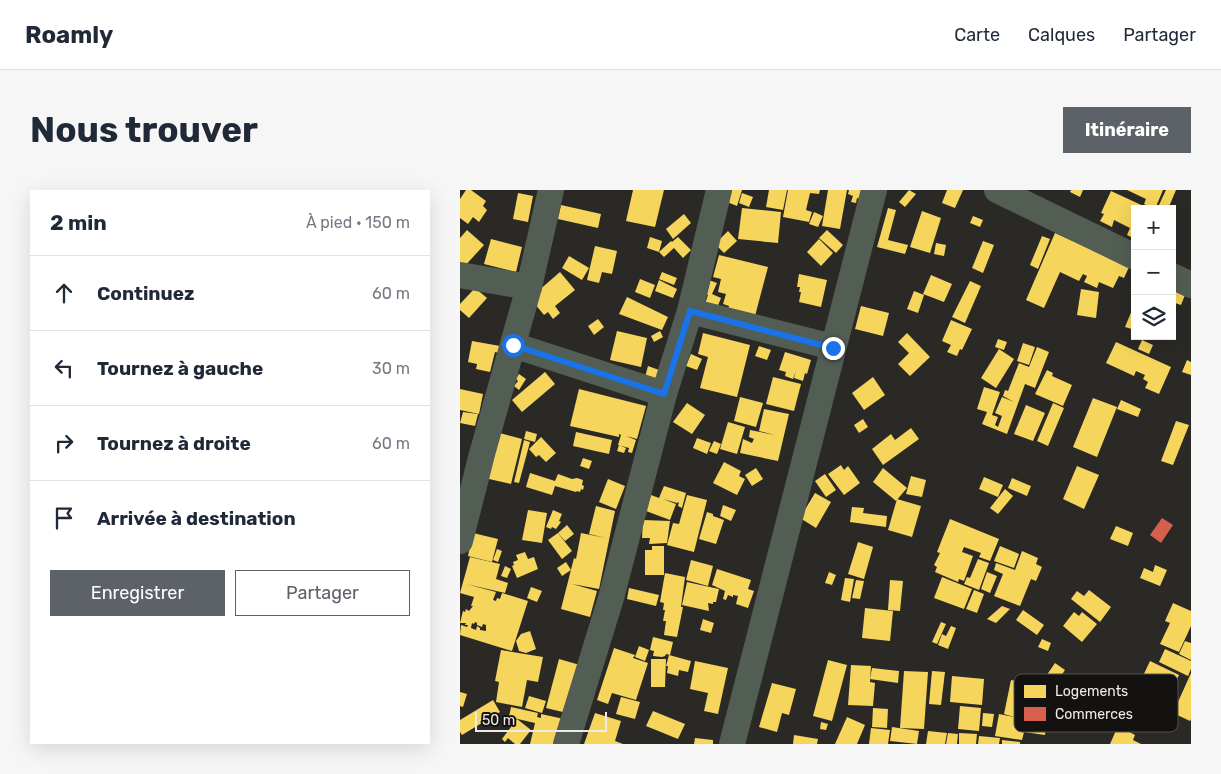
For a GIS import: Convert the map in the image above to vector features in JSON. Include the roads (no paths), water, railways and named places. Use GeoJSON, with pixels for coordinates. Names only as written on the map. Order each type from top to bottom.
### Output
{"type":"FeatureCollection","features":[{"type":"Feature","properties":{"kind":"street"},"geometry":{"type":"LineString","coordinates":[[460,541],[471,452],[513,345],[529,287],[551,190]]}},
{"type":"Feature","properties":{"kind":"street"},"geometry":{"type":"LineString","coordinates":[[566,744],[611,598],[664,394],[690,311],[719,190]]}},
{"type":"Feature","properties":{"kind":"street"},"geometry":{"type":"LineString","coordinates":[[732,744],[874,190]]}},
{"type":"Feature","properties":{"kind":"street"},"geometry":{"type":"LineString","coordinates":[[997,190],[1131,255]]}},
{"type":"Feature","properties":{"kind":"street"},"geometry":{"type":"LineString","coordinates":[[460,275],[529,287]]}},
{"type":"Feature","properties":{"kind":"street"},"geometry":{"type":"LineString","coordinates":[[1176,278],[1191,285]]}},
{"type":"Feature","properties":{"kind":"street"},"geometry":{"type":"LineString","coordinates":[[690,311],[833,348]]}},
{"type":"Feature","properties":{"kind":"street"},"geometry":{"type":"LineString","coordinates":[[513,345],[664,394]]}}]}
